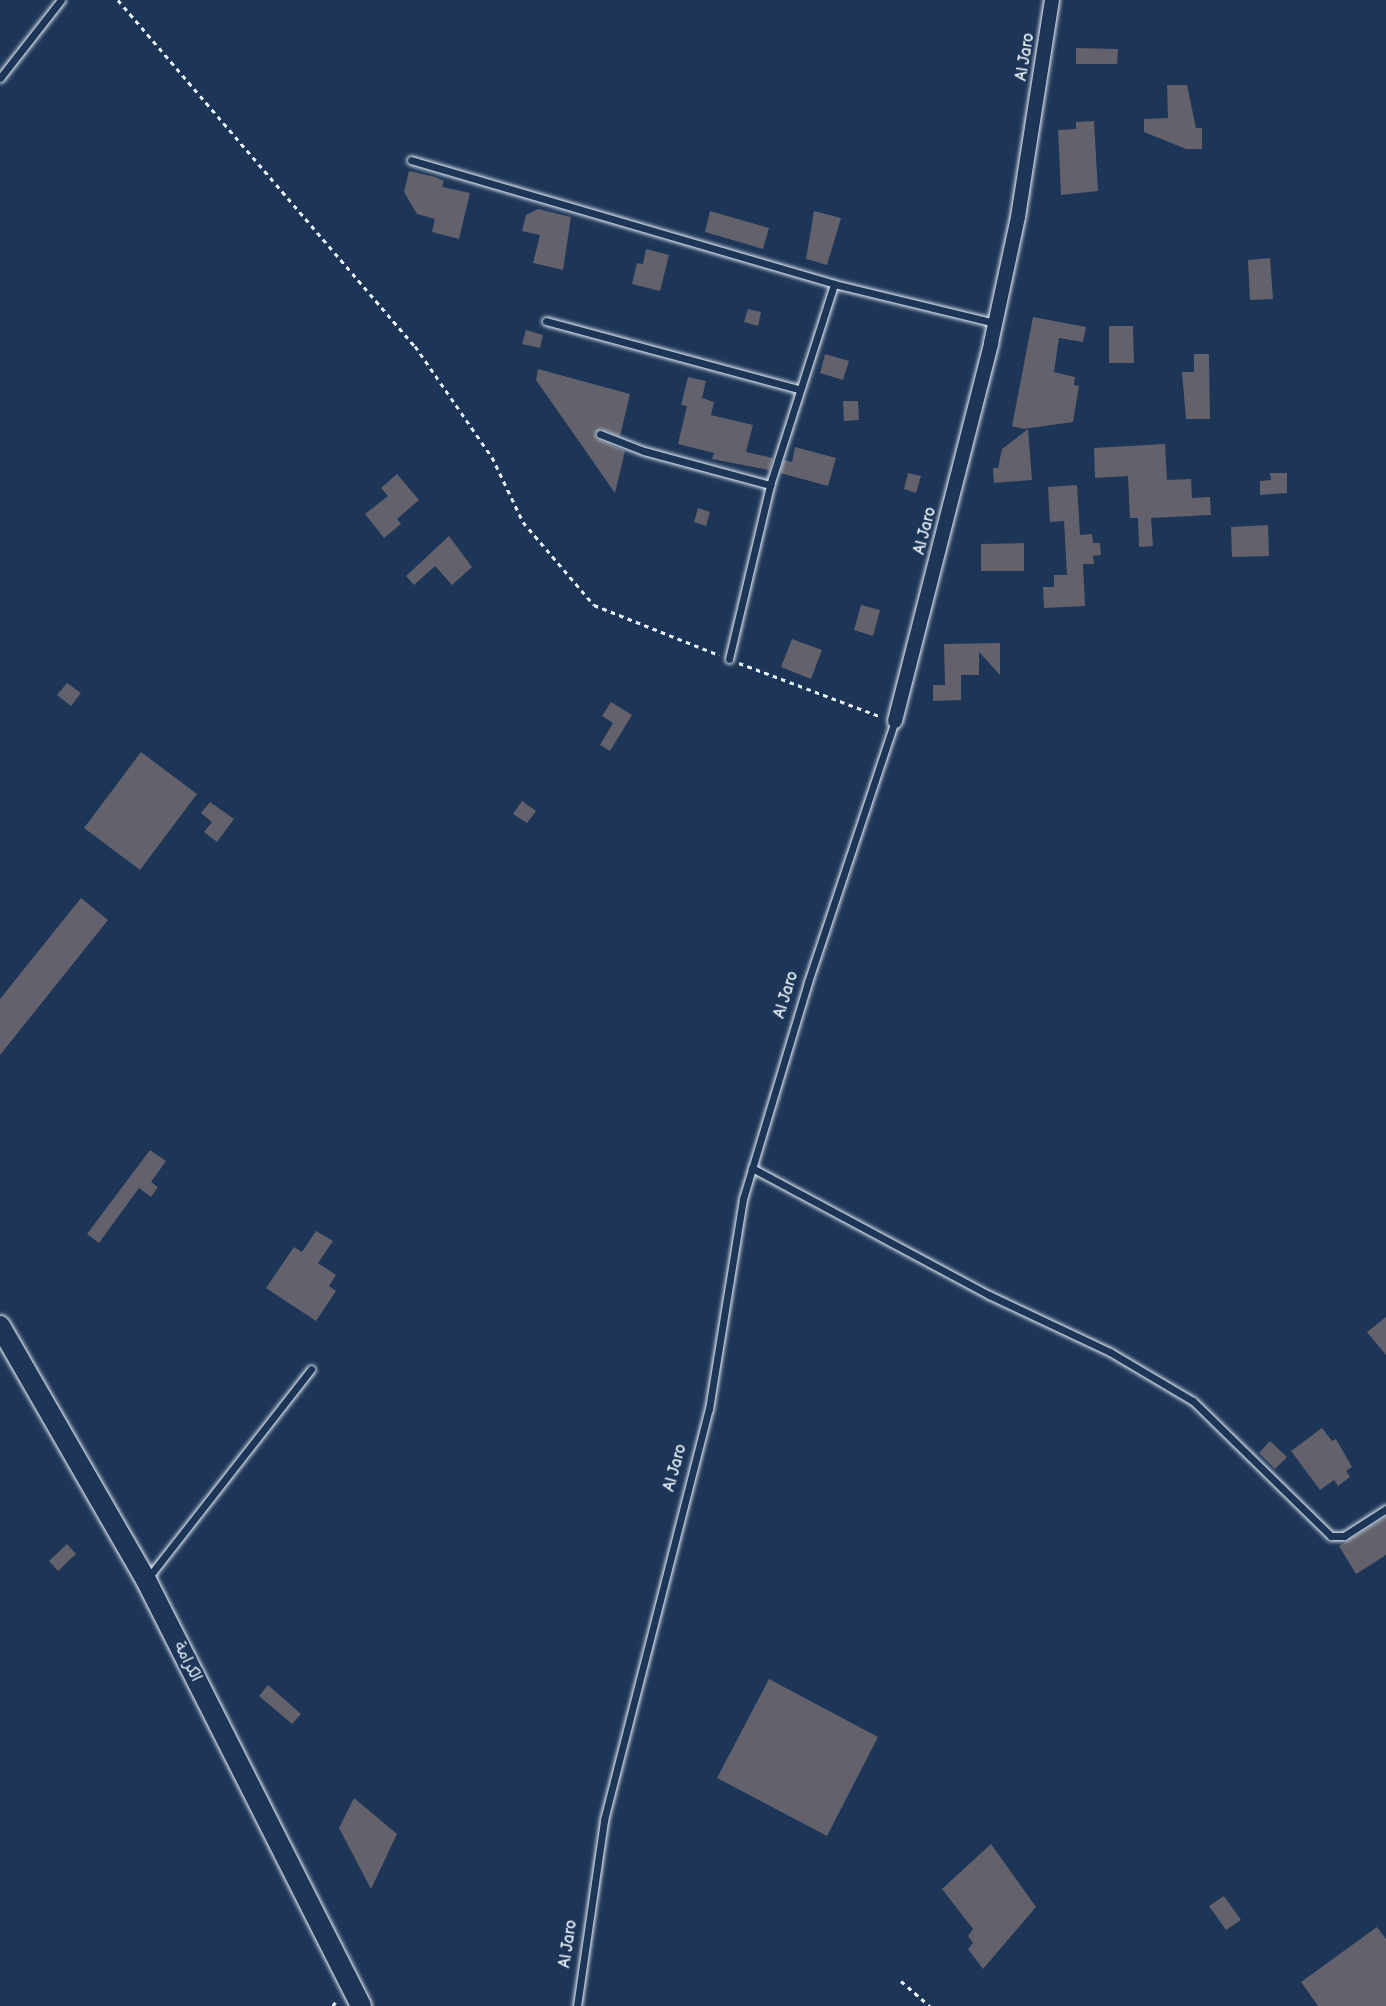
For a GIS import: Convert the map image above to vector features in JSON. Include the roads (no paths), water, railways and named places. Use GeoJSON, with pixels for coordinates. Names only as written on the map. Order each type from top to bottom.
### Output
{"type":"FeatureCollection","features":[{"type":"Feature","properties":{"kind":"main road","name":"الكرامة"},"geometry":{"type":"LineString","coordinates":[[0,1326],[146,1580],[361,2006]]}},
{"type":"Feature","properties":{"kind":"street","name":"Al Jaro"},"geometry":{"type":"LineString","coordinates":[[895,722],[995,322],[1018,217],[1052,0]]}},
{"type":"Feature","properties":{"kind":"lane"},"geometry":{"type":"LineString","coordinates":[[0,78],[62,0]]}},
{"type":"Feature","properties":{"kind":"lane"},"geometry":{"type":"LineString","coordinates":[[411,160],[834,284],[995,322]]}},
{"type":"Feature","properties":{"kind":"lane"},"geometry":{"type":"LineString","coordinates":[[729,659],[770,485],[798,389],[834,284]]}},
{"type":"Feature","properties":{"kind":"lane"},"geometry":{"type":"LineString","coordinates":[[546,321],[798,389]]}},
{"type":"Feature","properties":{"kind":"lane"},"geometry":{"type":"LineString","coordinates":[[600,434],[644,451],[770,485]]}},
{"type":"Feature","properties":{"kind":"lane","name":"Al Jaro"},"geometry":{"type":"LineString","coordinates":[[577,2006],[604,1820],[710,1408],[742,1199],[808,982],[895,722]]}},
{"type":"Feature","properties":{"kind":"lane"},"geometry":{"type":"LineString","coordinates":[[752,1168],[989,1295],[1110,1352],[1193,1401],[1330,1536],[1344,1536],[1386,1509]]}},
{"type":"Feature","properties":{"kind":"lane"},"geometry":{"type":"LineString","coordinates":[[146,1580],[311,1369]]}}]}
